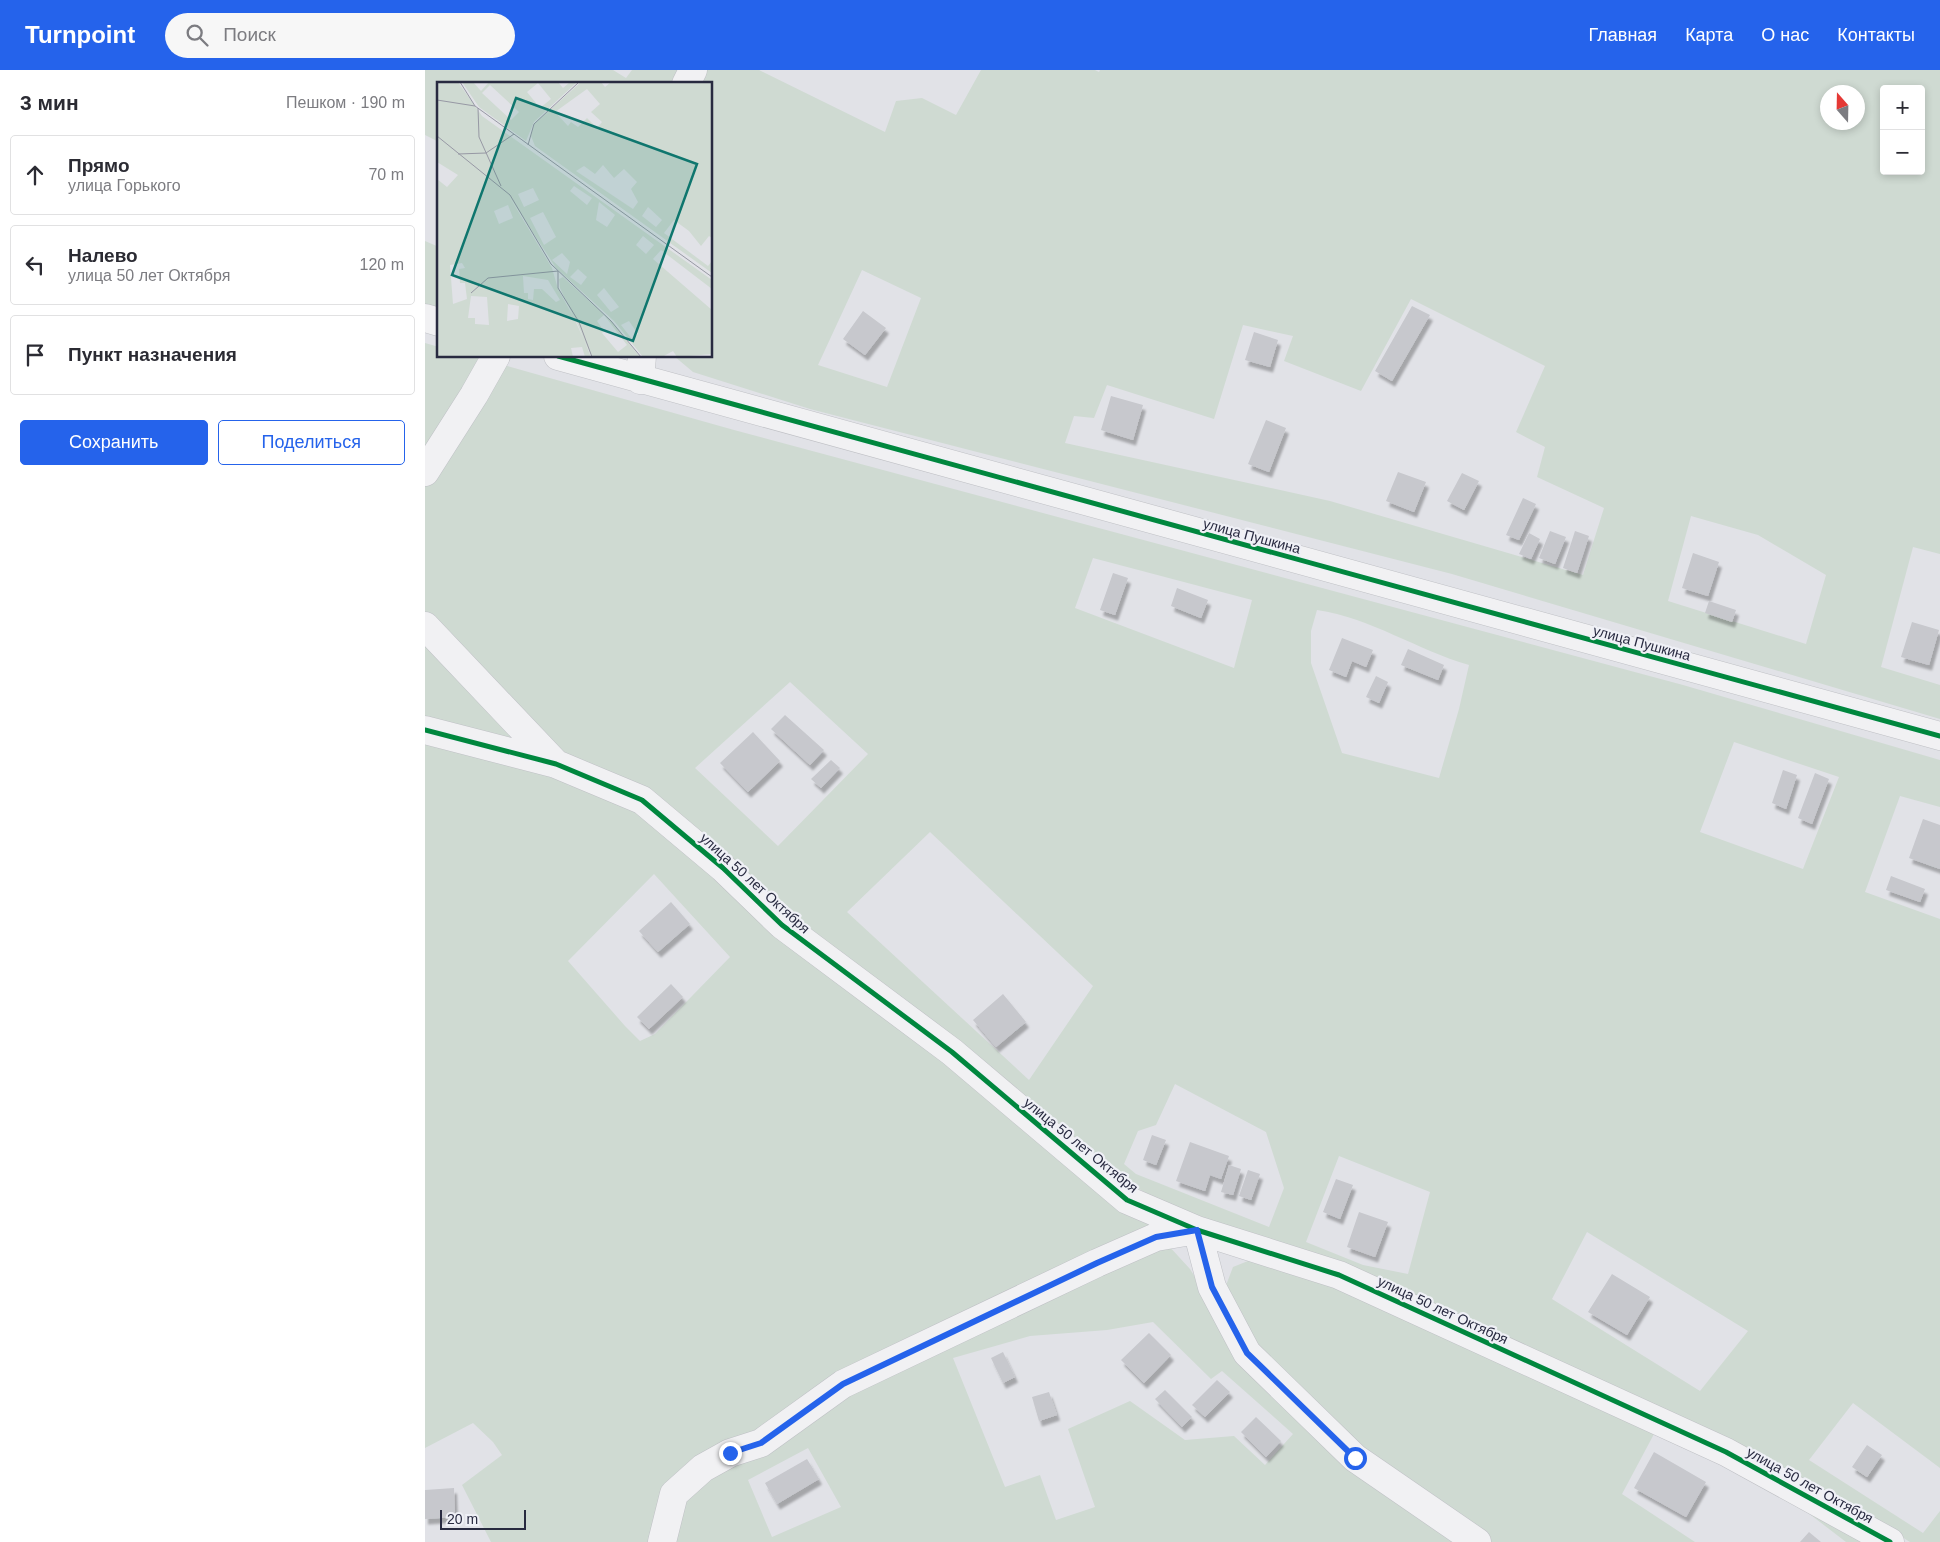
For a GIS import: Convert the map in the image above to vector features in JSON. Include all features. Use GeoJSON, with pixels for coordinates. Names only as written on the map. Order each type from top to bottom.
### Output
{"type":"FeatureCollection","features":[{"type":"Feature","properties":{"kind":"street"},"geometry":{"type":"LineString","coordinates":[[686,82],[693,70]]}},
{"type":"Feature","properties":{"kind":"street"},"geometry":{"type":"LineString","coordinates":[[425,472],[474,395],[495,358]]}},
{"type":"Feature","properties":{"kind":"street","name":"улица Пушкина"},"geometry":{"type":"LineString","coordinates":[[572,358],[641,368],[1940,736]]}},
{"type":"Feature","properties":{"kind":"street"},"geometry":{"type":"LineString","coordinates":[[425,626],[556,764]]}},
{"type":"Feature","properties":{"kind":"street","name":"улица 50 лет Октября"},"geometry":{"type":"LineString","coordinates":[[425,730],[556,764],[642,800],[723,868],[782,925],[952,1052],[1127,1200],[1197,1230],[1339,1275],[1726,1452],[1890,1542]]}},
{"type":"Feature","properties":{"kind":"street"},"geometry":{"type":"LineString","coordinates":[[1197,1230],[1212,1287],[1247,1353],[1355,1458],[1477,1542]]}},
{"type":"Feature","properties":{"kind":"street","name":"улица 50 лет Октября"},"geometry":{"type":"LineString","coordinates":[[662,1542],[674,1494],[703,1468],[730,1453],[761,1443],[843,1384],[1156,1237],[1197,1230]]}},
{"type":"Feature","properties":{"kind":"shaded area"},"geometry":{"type":"Polygon","coordinates":[[[425,70],[613,70],[626,78],[632,70],[680,70],[674,82],[437,82],[437,141],[425,135],[425,70]]]}},
{"type":"Feature","properties":{"kind":"shaded area"},"geometry":{"type":"Polygon","coordinates":[[[702,70],[759,70],[885,132],[896,101],[922,98],[956,115],[981,70],[1095,70],[1099,72],[1100,70],[1940,70],[1940,554],[1913,547],[1881,667],[1940,685],[1940,719],[1452,574],[810,409],[693,372],[676,358],[713,358],[713,82],[696,82],[702,70]],[[862,270],[818,365],[887,387],[921,298],[862,270]],[[1411,299],[1361,391],[1284,361],[1293,336],[1243,325],[1214,419],[1107,385],[1094,418],[1074,416],[1065,443],[1330,501],[1583,575],[1604,508],[1537,477],[1545,447],[1516,432],[1545,366],[1411,299]],[[1691,516],[1668,601],[1806,644],[1826,575],[1758,535],[1691,516]]]}},
{"type":"Feature","properties":{"kind":"shaded area"},"geometry":{"type":"Polygon","coordinates":[[[425,241],[437,246],[437,308],[425,305],[425,241]]]}},
{"type":"Feature","properties":{"kind":"shaded area"},"geometry":{"type":"Polygon","coordinates":[[[425,343],[437,346],[437,358],[479,358],[734,430],[1683,685],[1940,760],[1940,807],[1900,796],[1865,892],[1940,919],[1940,1468],[1853,1403],[1809,1460],[1923,1533],[1940,1511],[1940,1542],[1910,1542],[1855,1508],[1181,1215],[1120,1177],[813,933],[710,843],[582,766],[567,785],[589,788],[640,809],[1146,1221],[1190,1269],[1248,1363],[1459,1542],[491,1542],[462,1485],[502,1455],[493,1442],[473,1423],[425,1448],[425,343]],[[1093,558],[1075,608],[1234,668],[1252,600],[1093,558]],[[1317,610],[1311,631],[1311,663],[1342,753],[1439,778],[1459,709],[1469,665],[1356,620],[1317,610]],[[790,682],[695,768],[778,846],[868,754],[790,682]],[[1734,742],[1700,832],[1803,869],[1839,777],[1734,742]],[[930,832],[847,912],[1029,1080],[1093,986],[930,832]],[[654,874],[568,961],[640,1041],[655,1034],[730,957],[654,874]],[[1175,1084],[1156,1125],[1138,1131],[1124,1164],[1136,1174],[1269,1227],[1284,1188],[1266,1132],[1175,1084]],[[1339,1156],[1306,1242],[1363,1265],[1408,1274],[1430,1192],[1339,1156]],[[1587,1232],[1552,1299],[1700,1391],[1748,1331],[1587,1232]],[[1153,1322],[1107,1330],[1030,1336],[953,1358],[1005,1487],[1040,1475],[1056,1520],[1095,1507],[1068,1429],[1130,1401],[1185,1440],[1234,1436],[1265,1465],[1293,1434],[1222,1371],[1211,1379],[1153,1322]],[[808,1448],[748,1480],[772,1537],[841,1507],[808,1448]]]}},
{"type":"Feature","properties":{"kind":"shaded area"},"geometry":{"type":"Polygon","coordinates":[[[1253,1259],[1345,1290],[1669,1435],[1877,1542],[1846,1542],[1803,1509],[1717,1462],[1654,1434],[1622,1494],[1695,1542],[1484,1542],[1365,1456],[1258,1350],[1225,1288],[1233,1267],[1253,1259]]]}},
{"type":"Feature","properties":{"kind":"building"},"geometry":{"type":"Polygon","coordinates":[[[1412,306],[1430,315],[1392,381],[1375,371],[1412,306]]]}},
{"type":"Feature","properties":{"kind":"building"},"geometry":{"type":"Polygon","coordinates":[[[863,311],[886,328],[865,355],[843,339],[863,311]]]}},
{"type":"Feature","properties":{"kind":"building"},"geometry":{"type":"Polygon","coordinates":[[[1254,332],[1278,340],[1270,367],[1245,360],[1254,332]]]}},
{"type":"Feature","properties":{"kind":"building"},"geometry":{"type":"Polygon","coordinates":[[[1111,396],[1143,405],[1133,440],[1101,430],[1111,396]]]}},
{"type":"Feature","properties":{"kind":"building"},"geometry":{"type":"Polygon","coordinates":[[[1266,420],[1286,428],[1269,472],[1248,464],[1266,420]]]}},
{"type":"Feature","properties":{"kind":"building"},"geometry":{"type":"Polygon","coordinates":[[[1398,472],[1426,482],[1414,512],[1386,501],[1398,472]]]}},
{"type":"Feature","properties":{"kind":"building"},"geometry":{"type":"Polygon","coordinates":[[[1462,473],[1479,481],[1464,510],[1447,501],[1462,473]]]}},
{"type":"Feature","properties":{"kind":"building"},"geometry":{"type":"Polygon","coordinates":[[[1523,498],[1536,504],[1519,540],[1506,535],[1523,498]]]}},
{"type":"Feature","properties":{"kind":"building"},"geometry":{"type":"Polygon","coordinates":[[[1550,531],[1566,537],[1555,564],[1539,558],[1550,531]]]}},
{"type":"Feature","properties":{"kind":"building"},"geometry":{"type":"Polygon","coordinates":[[[1575,531],[1589,536],[1577,573],[1563,568],[1575,531]]]}},
{"type":"Feature","properties":{"kind":"building"},"geometry":{"type":"Polygon","coordinates":[[[1529,533],[1540,539],[1531,559],[1519,554],[1529,533]]]}},
{"type":"Feature","properties":{"kind":"building"},"geometry":{"type":"Polygon","coordinates":[[[1693,553],[1719,562],[1708,596],[1682,588],[1693,553]]]}},
{"type":"Feature","properties":{"kind":"building"},"geometry":{"type":"Polygon","coordinates":[[[1113,573],[1128,578],[1115,615],[1100,610],[1113,573]]]}},
{"type":"Feature","properties":{"kind":"building"},"geometry":{"type":"Polygon","coordinates":[[[1177,588],[1208,600],[1201,618],[1171,606],[1177,588]]]}},
{"type":"Feature","properties":{"kind":"building"},"geometry":{"type":"Polygon","coordinates":[[[1709,601],[1736,610],[1732,622],[1705,613],[1709,601]]]}},
{"type":"Feature","properties":{"kind":"building"},"geometry":{"type":"Polygon","coordinates":[[[1912,622],[1939,630],[1929,665],[1901,657],[1912,622]]]}},
{"type":"Feature","properties":{"kind":"building"},"geometry":{"type":"Polygon","coordinates":[[[1342,638],[1373,650],[1366,667],[1352,661],[1346,677],[1329,670],[1342,638]]]}},
{"type":"Feature","properties":{"kind":"building"},"geometry":{"type":"Polygon","coordinates":[[[1408,649],[1444,665],[1438,680],[1401,665],[1408,649]]]}},
{"type":"Feature","properties":{"kind":"building"},"geometry":{"type":"Polygon","coordinates":[[[1376,676],[1388,682],[1379,703],[1366,697],[1376,676]]]}},
{"type":"Feature","properties":{"kind":"building"},"geometry":{"type":"Polygon","coordinates":[[[785,715],[824,750],[810,765],[771,729],[785,715]]]}},
{"type":"Feature","properties":{"kind":"building"},"geometry":{"type":"Polygon","coordinates":[[[753,732],[780,761],[748,792],[720,763],[753,732]]]}},
{"type":"Feature","properties":{"kind":"building"},"geometry":{"type":"Polygon","coordinates":[[[831,760],[840,768],[821,788],[811,779],[831,760]]]}},
{"type":"Feature","properties":{"kind":"building"},"geometry":{"type":"Polygon","coordinates":[[[1783,770],[1797,775],[1786,809],[1772,803],[1783,770]]]}},
{"type":"Feature","properties":{"kind":"building"},"geometry":{"type":"Polygon","coordinates":[[[1815,773],[1829,779],[1812,824],[1798,818],[1815,773]]]}},
{"type":"Feature","properties":{"kind":"building"},"geometry":{"type":"Polygon","coordinates":[[[1923,819],[1940,825],[1940,869],[1909,858],[1923,819]]]}},
{"type":"Feature","properties":{"kind":"building"},"geometry":{"type":"Polygon","coordinates":[[[1891,876],[1925,889],[1920,902],[1886,890],[1891,876]]]}},
{"type":"Feature","properties":{"kind":"building"},"geometry":{"type":"Polygon","coordinates":[[[671,902],[690,924],[658,952],[639,931],[671,902]]]}},
{"type":"Feature","properties":{"kind":"building"},"geometry":{"type":"Polygon","coordinates":[[[671,984],[683,997],[649,1029],[637,1017],[671,984]]]}},
{"type":"Feature","properties":{"kind":"building"},"geometry":{"type":"Polygon","coordinates":[[[1003,994],[1026,1022],[996,1047],[973,1020],[1003,994]]]}},
{"type":"Feature","properties":{"kind":"building"},"geometry":{"type":"Polygon","coordinates":[[[1152,1135],[1166,1140],[1156,1165],[1143,1160],[1152,1135]]]}},
{"type":"Feature","properties":{"kind":"building"},"geometry":{"type":"Polygon","coordinates":[[[1190,1142],[1229,1156],[1221,1179],[1210,1175],[1205,1191],[1176,1181],[1190,1142]]]}},
{"type":"Feature","properties":{"kind":"building"},"geometry":{"type":"Polygon","coordinates":[[[1229,1165],[1241,1169],[1233,1195],[1221,1192],[1229,1165]]]}},
{"type":"Feature","properties":{"kind":"building"},"geometry":{"type":"Polygon","coordinates":[[[1248,1170],[1260,1174],[1251,1200],[1239,1196],[1248,1170]]]}},
{"type":"Feature","properties":{"kind":"building"},"geometry":{"type":"Polygon","coordinates":[[[1336,1179],[1353,1185],[1340,1219],[1323,1212],[1336,1179]]]}},
{"type":"Feature","properties":{"kind":"building"},"geometry":{"type":"Polygon","coordinates":[[[1359,1212],[1388,1222],[1375,1257],[1347,1247],[1359,1212]]]}},
{"type":"Feature","properties":{"kind":"building"},"geometry":{"type":"Polygon","coordinates":[[[1612,1274],[1650,1297],[1627,1335],[1588,1312],[1612,1274]]]}},
{"type":"Feature","properties":{"kind":"building"},"geometry":{"type":"Polygon","coordinates":[[[1149,1333],[1171,1355],[1144,1383],[1121,1360],[1149,1333]]]}},
{"type":"Feature","properties":{"kind":"building"},"geometry":{"type":"Polygon","coordinates":[[[1003,1352],[1015,1377],[1003,1383],[991,1358],[1003,1352]]]}},
{"type":"Feature","properties":{"kind":"building"},"geometry":{"type":"Polygon","coordinates":[[[1217,1380],[1230,1392],[1205,1417],[1192,1405],[1217,1380]]]}},
{"type":"Feature","properties":{"kind":"building"},"geometry":{"type":"Polygon","coordinates":[[[1165,1390],[1192,1417],[1182,1427],[1155,1399],[1165,1390]]]}},
{"type":"Feature","properties":{"kind":"building"},"geometry":{"type":"Polygon","coordinates":[[[1049,1392],[1057,1415],[1039,1421],[1032,1397],[1049,1392]]]}},
{"type":"Feature","properties":{"kind":"building"},"geometry":{"type":"Polygon","coordinates":[[[1256,1417],[1281,1441],[1266,1457],[1241,1432],[1256,1417]]]}},
{"type":"Feature","properties":{"kind":"building"},"geometry":{"type":"Polygon","coordinates":[[[1867,1445],[1882,1455],[1867,1477],[1852,1467],[1867,1445]]]}},
{"type":"Feature","properties":{"kind":"building"},"geometry":{"type":"Polygon","coordinates":[[[1654,1452],[1706,1482],[1686,1517],[1634,1488],[1654,1452]]]}},
{"type":"Feature","properties":{"kind":"building"},"geometry":{"type":"Polygon","coordinates":[[[807,1459],[819,1479],[777,1504],[765,1483],[807,1459]]]}},
{"type":"Feature","properties":{"kind":"building"},"geometry":{"type":"Polygon","coordinates":[[[454,1488],[455,1517],[425,1519],[425,1490],[454,1488]]]}},
{"type":"Feature","properties":{"kind":"building"},"geometry":{"type":"Polygon","coordinates":[[[1809,1532],[1821,1542],[1800,1542],[1809,1532]]]}},
{"type":"Feature","properties":{"kind":"cycle path"},"geometry":{"type":"LineString","coordinates":[[565,358],[1940,736]]}},
{"type":"Feature","properties":{"kind":"cycle path"},"geometry":{"type":"LineString","coordinates":[[425,730],[556,764],[642,800],[723,868],[782,925],[952,1052],[1127,1200],[1197,1230],[1339,1275],[1726,1452],[1890,1542]]}},
{"type":"Feature","properties":{"kind":"route"},"geometry":{"type":"LineString","coordinates":[[730,1453],[761,1443],[843,1384],[1097,1263],[1156,1237],[1197,1230],[1212,1287],[1247,1353],[1355,1458]]}}]}
